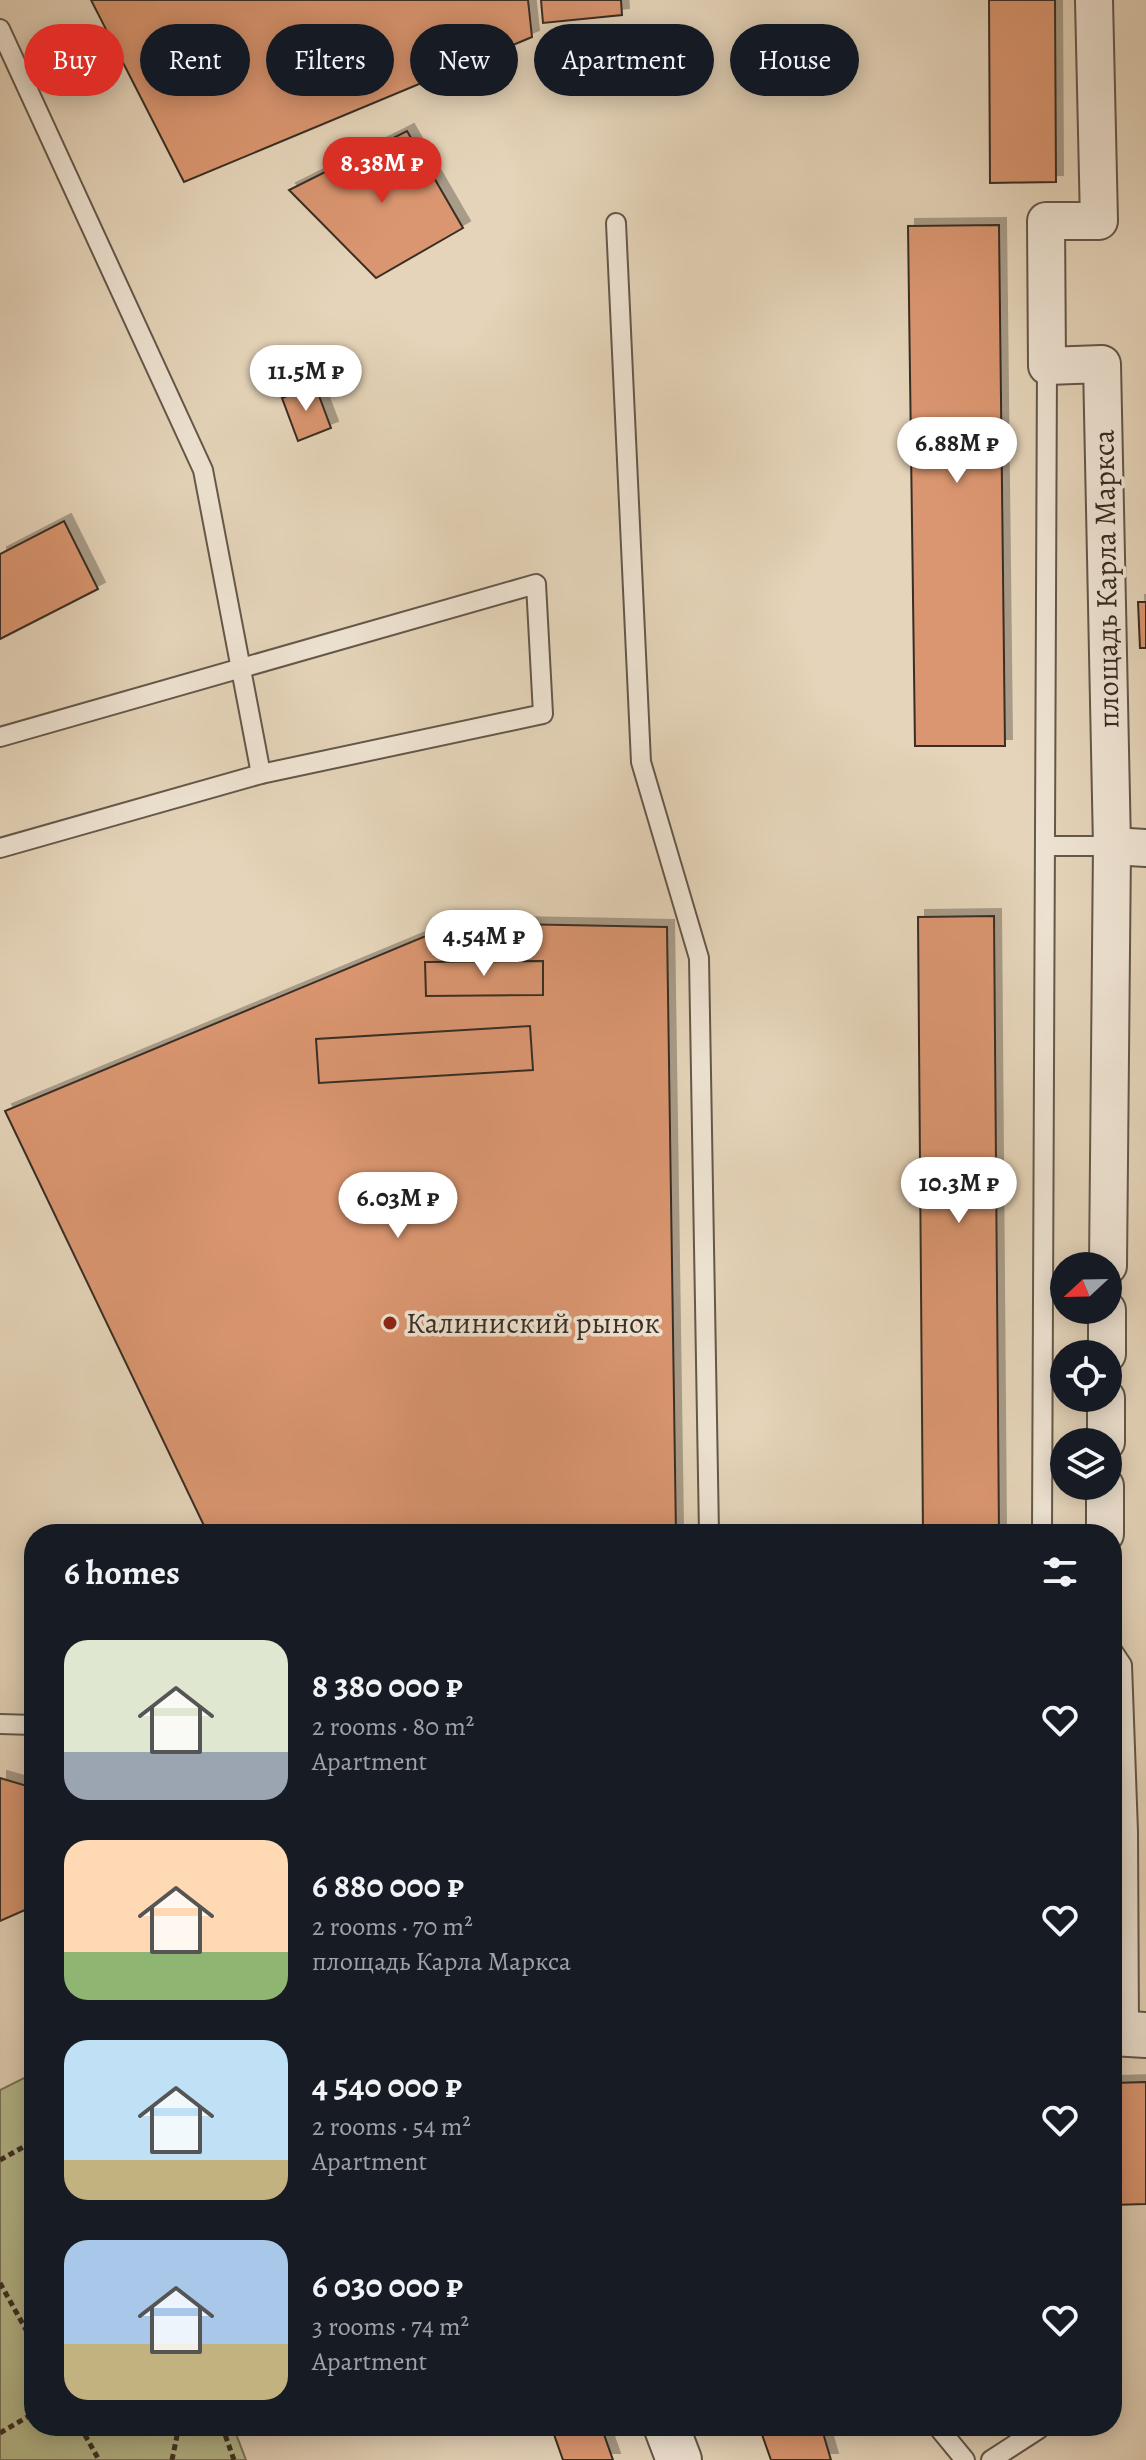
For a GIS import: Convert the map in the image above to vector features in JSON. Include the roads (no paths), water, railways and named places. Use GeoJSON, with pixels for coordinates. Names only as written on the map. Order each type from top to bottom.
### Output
{"type":"FeatureCollection","features":[{"type":"Feature","properties":{"kind":"street"},"geometry":{"type":"LineString","coordinates":[[1047,366],[1046,221],[1099,221],[1094,0]]}},
{"type":"Feature","properties":{"kind":"street","name":"площадь Карла Маркса"},"geometry":{"type":"LineString","coordinates":[[1047,366],[1102,364],[1129,847],[1109,1252]]}},
{"type":"Feature","properties":{"kind":"street"},"geometry":{"type":"LineString","coordinates":[[1105,1500],[1105,1524]]}},
{"type":"Feature","properties":{"kind":"street"},"geometry":{"type":"LineString","coordinates":[[670,2436],[679,2460]]}},
{"type":"Feature","properties":{"kind":"lane"},"geometry":{"type":"LineString","coordinates":[[0,29],[203,470],[261,774]]}},
{"type":"Feature","properties":{"kind":"lane"},"geometry":{"type":"LineString","coordinates":[[616,223],[641,762],[699,958],[709,1524]]}},
{"type":"Feature","properties":{"kind":"lane"},"geometry":{"type":"LineString","coordinates":[[1042,1524],[1047,366]]}},
{"type":"Feature","properties":{"kind":"lane"},"geometry":{"type":"LineString","coordinates":[[0,737],[536,584],[543,714],[261,774],[0,848]]}},
{"type":"Feature","properties":{"kind":"lane"},"geometry":{"type":"LineString","coordinates":[[1045,846],[1129,847]]}},
{"type":"Feature","properties":{"kind":"lane"},"geometry":{"type":"LineString","coordinates":[[1122,1665],[1128,1832],[1129,2034]]}},
{"type":"Feature","properties":{"kind":"lane"},"geometry":{"type":"LineString","coordinates":[[0,1724],[24,1725]]}},
{"type":"Feature","properties":{"kind":"lane"},"geometry":{"type":"LineString","coordinates":[[945,2436],[965,2460]]}},
{"type":"Feature","properties":{"kind":"lane"},"geometry":{"type":"LineString","coordinates":[[991,2460],[1028,2436]]}},
{"type":"Feature","properties":{"kind":"place","name":"Калиниский рынок"},"geometry":{"type":"Point","coordinates":[390,1323]}}]}
